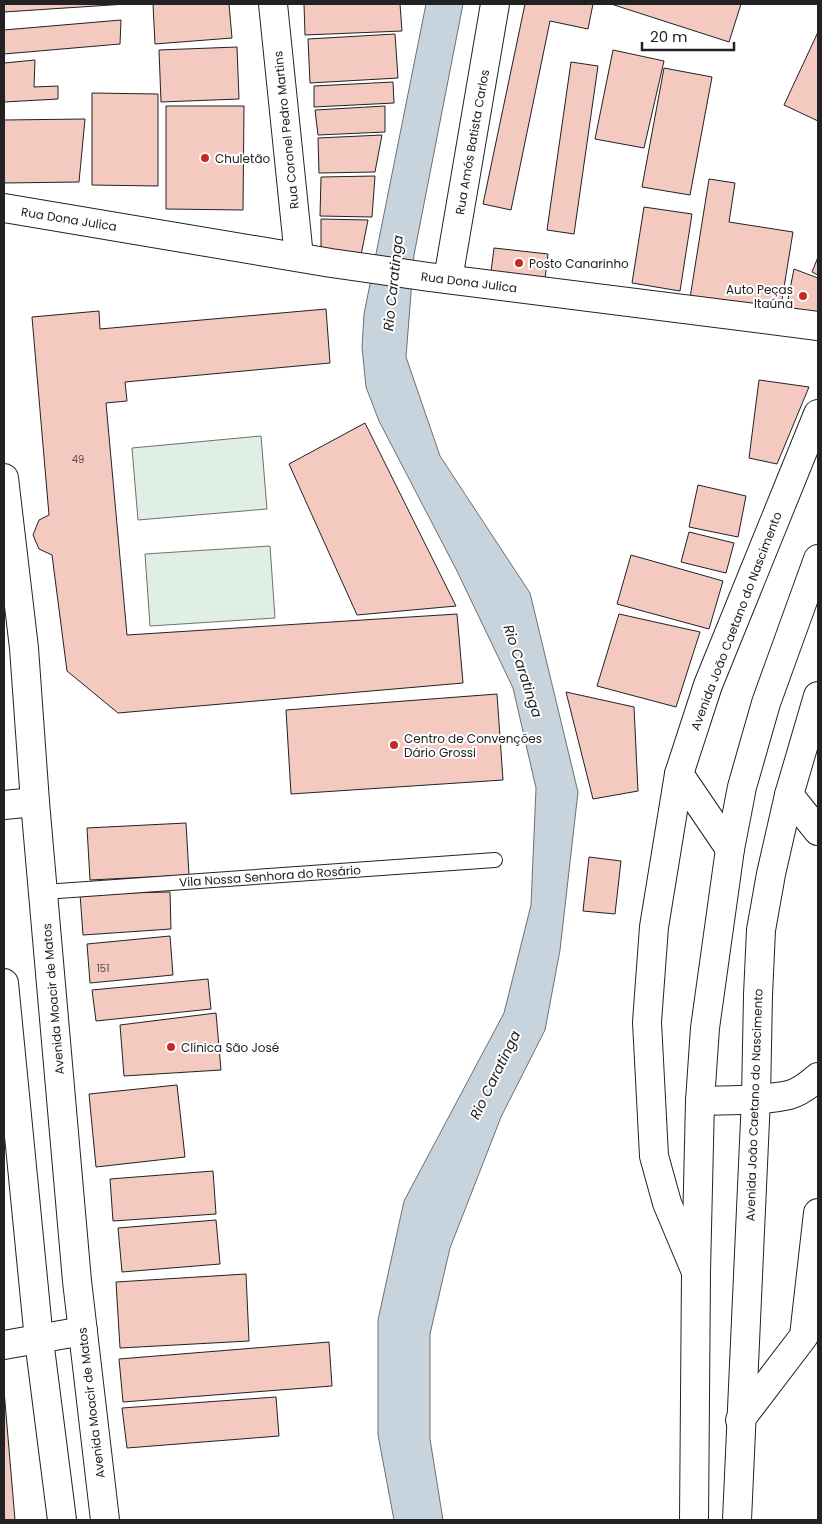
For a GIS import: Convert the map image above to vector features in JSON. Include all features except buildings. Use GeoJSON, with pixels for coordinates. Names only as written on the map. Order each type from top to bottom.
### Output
{"type":"FeatureCollection","features":[{"type":"Feature","properties":{"kind":"main road","name":"Rua Coronel Pedro Martins"},"geometry":{"type":"LineString","coordinates":[[273,4],[298,257]]}},
{"type":"Feature","properties":{"kind":"main road","name":"Rua Amós Batista Carlos"},"geometry":{"type":"LineString","coordinates":[[439,278],[495,4]]}},
{"type":"Feature","properties":{"kind":"main road","name":"Rua Dona Julica"},"geometry":{"type":"LineString","coordinates":[[4,208],[331,263],[818,326]]}},
{"type":"Feature","properties":{"kind":"main road","name":"Avenida João Caetano do Nascimento"},"geometry":{"type":"LineString","coordinates":[[696,1272],[667,1203],[654,1156],[647,1022],[654,927],[679,774],[708,685],[818,414]]}},
{"type":"Feature","properties":{"kind":"main road","name":"Avenida Moacir de Matos"},"geometry":{"type":"LineString","coordinates":[[4,478],[24,648],[35,802],[77,1281],[105,1520]]}},
{"type":"Feature","properties":{"kind":"main road","name":"Avenida João Caetano do Nascimento"},"geometry":{"type":"LineString","coordinates":[[694,1520],[696,1272],[700,1101],[705,1028],[730,849],[742,787],[764,712],[818,559]]}},
{"type":"Feature","properties":{"kind":"main road","name":"Avenida João Caetano do Nascimento"},"geometry":{"type":"LineString","coordinates":[[737,1520],[762,930],[771,874],[790,795],[818,696]]}},
{"type":"Feature","properties":{"kind":"main road"},"geometry":{"type":"LineString","coordinates":[[679,774],[730,849]]}},
{"type":"Feature","properties":{"kind":"main road"},"geometry":{"type":"LineString","coordinates":[[790,795],[818,831]]}},
{"type":"Feature","properties":{"kind":"main road"},"geometry":{"type":"LineString","coordinates":[[4,805],[35,802]]}},
{"type":"Feature","properties":{"kind":"main road"},"geometry":{"type":"LineString","coordinates":[[4,983],[39,1340],[62,1520]]}},
{"type":"Feature","properties":{"kind":"main road"},"geometry":{"type":"LineString","coordinates":[[700,1101],[790,1095],[807,1087],[818,1077]]}},
{"type":"Feature","properties":{"kind":"main road"},"geometry":{"type":"LineString","coordinates":[[740,1420],[804,1336],[818,1213]]}},
{"type":"Feature","properties":{"kind":"main road"},"geometry":{"type":"LineString","coordinates":[[4,1345],[83,1331]]}},
{"type":"Feature","properties":{"kind":"lane","name":"Vila Nossa Senhora do Rosário"},"geometry":{"type":"LineString","coordinates":[[44,892],[495,860]]}},
{"type":"Feature","properties":{"kind":"green space"},"geometry":{"type":"Polygon","coordinates":[[[261,436],[267,509],[138,520],[132,448],[261,436]]]}},
{"type":"Feature","properties":{"kind":"green space"},"geometry":{"type":"Polygon","coordinates":[[[270,546],[275,618],[150,626],[145,554],[270,546]]]}},
{"type":"Feature","properties":{"kind":"water","name":"Rio Caratinga"},"geometry":{"type":"Polygon","coordinates":[[[426,4],[463,4],[414,255],[406,357],[440,456],[530,593],[578,792],[560,950],[545,1030],[501,1117],[450,1248],[430,1334],[430,1439],[443,1520],[394,1520],[378,1435],[378,1320],[404,1201],[504,1013],[531,905],[536,788],[513,688],[457,571],[379,421],[366,387],[362,347],[364,314],[426,4]]]}},
{"type":"Feature","properties":{"kind":"place","name":"Chuletão"},"geometry":{"type":"Point","coordinates":[205,158]}},
{"type":"Feature","properties":{"kind":"place","name":"Posto Canarinho"},"geometry":{"type":"Point","coordinates":[519,263]}},
{"type":"Feature","properties":{"kind":"place","name":"Auto Peças Itaúna"},"geometry":{"type":"Point","coordinates":[803,296]}},
{"type":"Feature","properties":{"kind":"place","name":"Centro de Convenções Dário Grossi"},"geometry":{"type":"Point","coordinates":[394,745]}},
{"type":"Feature","properties":{"kind":"place","name":"Clínica São José"},"geometry":{"type":"Point","coordinates":[171,1047]}}]}
